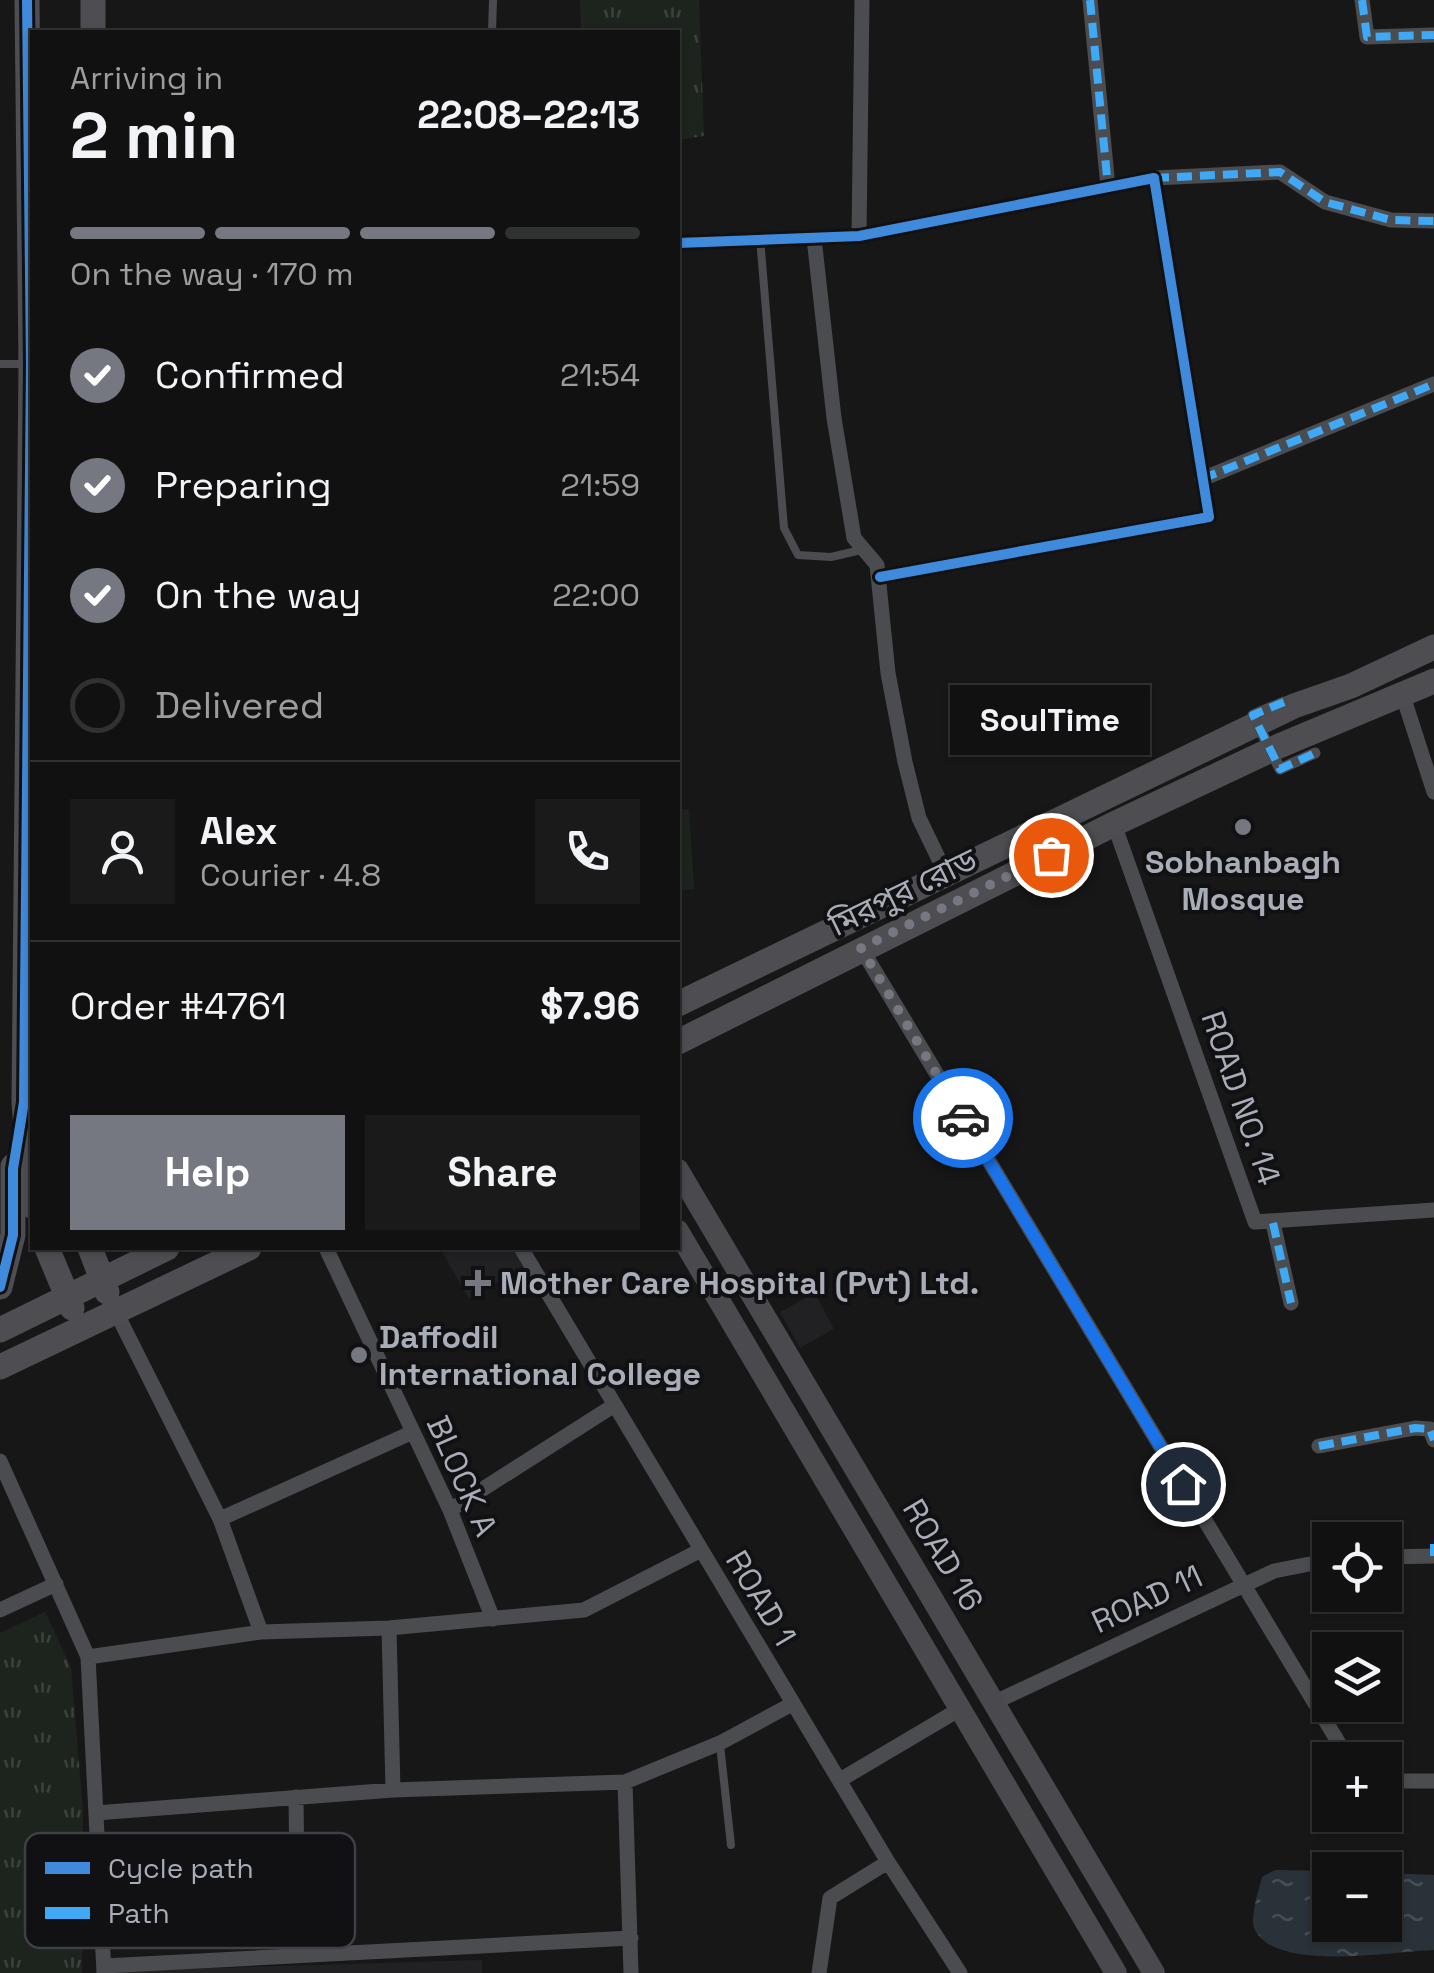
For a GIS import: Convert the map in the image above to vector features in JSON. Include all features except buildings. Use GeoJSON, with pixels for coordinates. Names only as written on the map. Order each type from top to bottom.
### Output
{"type":"FeatureCollection","features":[{"type":"Feature","properties":{"kind":"highway"},"geometry":{"type":"LineString","coordinates":[[27,0],[30,218]]}},
{"type":"Feature","properties":{"kind":"highway"},"geometry":{"type":"LineString","coordinates":[[93,0],[93,30]]}},
{"type":"Feature","properties":{"kind":"highway"},"geometry":{"type":"LineString","coordinates":[[30,548],[24,1102],[30,1180]]}},
{"type":"Feature","properties":{"kind":"highway","name":"মিরপুর রোড"},"geometry":{"type":"LineString","coordinates":[[680,1003],[1294,706],[1351,686],[1434,647]]}},
{"type":"Feature","properties":{"kind":"highway","name":"মিরপুর রোড"},"geometry":{"type":"LineString","coordinates":[[680,1041],[1114,824],[1279,746],[1434,681]]}},
{"type":"Feature","properties":{"kind":"highway"},"geometry":{"type":"LineString","coordinates":[[1142,781],[1153,806]]}},
{"type":"Feature","properties":{"kind":"highway"},"geometry":{"type":"LineString","coordinates":[[0,1287],[13,1235],[13,1170],[24,1102]]}},
{"type":"Feature","properties":{"kind":"highway"},"geometry":{"type":"LineString","coordinates":[[47,1250],[81,1326]]}},
{"type":"Feature","properties":{"kind":"highway"},"geometry":{"type":"LineString","coordinates":[[91,1250],[115,1310]]}},
{"type":"Feature","properties":{"kind":"highway"},"geometry":{"type":"LineString","coordinates":[[0,1330],[100,1279],[129,1256],[158,1250]]}},
{"type":"Feature","properties":{"kind":"highway"},"geometry":{"type":"LineString","coordinates":[[0,1367],[246,1250]]}},
{"type":"Feature","properties":{"kind":"main road","name":"ROAD 16"},"geometry":{"type":"LineString","coordinates":[[680,1173],[1154,1973]]}},
{"type":"Feature","properties":{"kind":"main road","name":"ROAD 16"},"geometry":{"type":"LineString","coordinates":[[680,1234],[1116,1973]]}},
{"type":"Feature","properties":{"kind":"main road"},"geometry":{"type":"LineString","coordinates":[[794,1427],[819,1410]]}},
{"type":"Feature","properties":{"kind":"street"},"geometry":{"type":"LineString","coordinates":[[859,236],[862,0]]}},
{"type":"Feature","properties":{"kind":"street"},"geometry":{"type":"LineString","coordinates":[[1090,0],[1108,187]]}},
{"type":"Feature","properties":{"kind":"street"},"geometry":{"type":"LineString","coordinates":[[1362,0],[1367,36],[1434,35]]}},
{"type":"Feature","properties":{"kind":"street"},"geometry":{"type":"LineString","coordinates":[[680,243],[859,236],[1154,178],[1280,172],[1325,202],[1391,220],[1434,222]]}},
{"type":"Feature","properties":{"kind":"street"},"geometry":{"type":"LineString","coordinates":[[880,577],[1208,517],[1154,178]]}},
{"type":"Feature","properties":{"kind":"street"},"geometry":{"type":"LineString","coordinates":[[814,238],[834,418],[854,538],[877,566],[880,577],[888,673],[905,762],[919,818],[945,872]]}},
{"type":"Feature","properties":{"kind":"street"},"geometry":{"type":"LineString","coordinates":[[1202,478],[1434,384]]}},
{"type":"Feature","properties":{"kind":"street"},"geometry":{"type":"LineString","coordinates":[[1402,696],[1434,792]]}},
{"type":"Feature","properties":{"kind":"street"},"geometry":{"type":"LineString","coordinates":[[1284,702],[1253,715],[1280,769],[1314,752]]}},
{"type":"Feature","properties":{"kind":"street","name":"ROAD NO. 14"},"geometry":{"type":"LineString","coordinates":[[1114,824],[1255,1222],[1434,1210]]}},
{"type":"Feature","properties":{"kind":"street"},"geometry":{"type":"LineString","coordinates":[[861,948],[1338,1742]]}},
{"type":"Feature","properties":{"kind":"street"},"geometry":{"type":"LineString","coordinates":[[1273,1222],[1291,1302]]}},
{"type":"Feature","properties":{"kind":"street","name":"BLOCK A"},"geometry":{"type":"LineString","coordinates":[[327,1250],[450,1510],[493,1619]]}},
{"type":"Feature","properties":{"kind":"street","name":"ROAD 1"},"geometry":{"type":"LineString","coordinates":[[521,1250],[792,1704],[960,1973]]}},
{"type":"Feature","properties":{"kind":"street"},"geometry":{"type":"LineString","coordinates":[[115,1310],[220,1519],[261,1632]]}},
{"type":"Feature","properties":{"kind":"street"},"geometry":{"type":"LineString","coordinates":[[450,1510],[612,1406]]}},
{"type":"Feature","properties":{"kind":"street"},"geometry":{"type":"LineString","coordinates":[[1319,1446],[1415,1428],[1430,1429],[1434,1440]]}},
{"type":"Feature","properties":{"kind":"street"},"geometry":{"type":"LineString","coordinates":[[220,1519],[413,1432]]}},
{"type":"Feature","properties":{"kind":"street"},"geometry":{"type":"LineString","coordinates":[[0,1461],[88,1657],[97,1833]]}},
{"type":"Feature","properties":{"kind":"street"},"geometry":{"type":"LineString","coordinates":[[1402,1557],[1434,1556],[1434,1544]]}},
{"type":"Feature","properties":{"kind":"street"},"geometry":{"type":"LineString","coordinates":[[88,1657],[261,1632],[389,1628],[584,1610],[701,1550]]}},
{"type":"Feature","properties":{"kind":"street","name":"ROAD 11"},"geometry":{"type":"LineString","coordinates":[[993,1703],[1244,1584],[1274,1571],[1312,1564]]}},
{"type":"Feature","properties":{"kind":"street"},"geometry":{"type":"LineString","coordinates":[[0,1610],[56,1584]]}},
{"type":"Feature","properties":{"kind":"street"},"geometry":{"type":"LineString","coordinates":[[389,1628],[393,1790]]}},
{"type":"Feature","properties":{"kind":"street"},"geometry":{"type":"LineString","coordinates":[[96,1813],[393,1790],[625,1782],[720,1743],[792,1704]]}},
{"type":"Feature","properties":{"kind":"street"},"geometry":{"type":"LineString","coordinates":[[840,1780],[960,1708]]}},
{"type":"Feature","properties":{"kind":"street"},"geometry":{"type":"LineString","coordinates":[[1402,1781],[1434,1781]]}},
{"type":"Feature","properties":{"kind":"street"},"geometry":{"type":"LineString","coordinates":[[625,1782],[631,1973]]}},
{"type":"Feature","properties":{"kind":"street"},"geometry":{"type":"LineString","coordinates":[[296,1796],[296,1833]]}},
{"type":"Feature","properties":{"kind":"street"},"geometry":{"type":"LineString","coordinates":[[820,1973],[830,1898],[888,1862]]}},
{"type":"Feature","properties":{"kind":"street"},"geometry":{"type":"LineString","coordinates":[[104,1969],[631,1938]]}},
{"type":"Feature","properties":{"kind":"street"},"geometry":{"type":"LineString","coordinates":[[298,1948],[298,1956]]}},
{"type":"Feature","properties":{"kind":"lane"},"geometry":{"type":"LineString","coordinates":[[492,30],[493,0]]}},
{"type":"Feature","properties":{"kind":"lane"},"geometry":{"type":"LineString","coordinates":[[760,237],[784,528],[798,555],[832,557],[862,550]]}},
{"type":"Feature","properties":{"kind":"lane"},"geometry":{"type":"LineString","coordinates":[[0,364],[30,364]]}},
{"type":"Feature","properties":{"kind":"lane"},"geometry":{"type":"LineString","coordinates":[[720,1743],[731,1845]]}},
{"type":"Feature","properties":{"kind":"shaded area","name":"Mother Care Hospital (Pvt) Ltd."},"geometry":{"type":"Polygon","coordinates":[[[441,1250],[513,1250],[524,1267],[469,1299],[441,1250]]]}},
{"type":"Feature","properties":{"kind":"shaded area"},"geometry":{"type":"Polygon","coordinates":[[[815,1293],[834,1329],[800,1348],[780,1312],[815,1293]]]}},
{"type":"Feature","properties":{"kind":"shaded area"},"geometry":{"type":"Polygon","coordinates":[[[482,1960],[482,1973],[111,1973],[111,1971],[482,1960]]]}},
{"type":"Feature","properties":{"kind":"green space"},"geometry":{"type":"Polygon","coordinates":[[[580,0],[699,0],[704,136],[680,140],[680,30],[581,30],[580,0]]]}},
{"type":"Feature","properties":{"kind":"green space"},"geometry":{"type":"Polygon","coordinates":[[[689,809],[694,889],[680,890],[680,810],[689,809]]]}},
{"type":"Feature","properties":{"kind":"green space"},"geometry":{"type":"Polygon","coordinates":[[[45,1612],[71,1667],[83,1833],[25,1833],[25,1948],[82,1948],[82,1973],[0,1973],[0,1633],[45,1612]]]}},
{"type":"Feature","properties":{"kind":"water"},"geometry":{"type":"Polygon","coordinates":[[[1275,1870],[1312,1871],[1312,1942],[1402,1942],[1402,1874],[1434,1875],[1434,1950],[1311,1955],[1267,1943],[1253,1925],[1262,1877],[1275,1870]]]}},
{"type":"Feature","properties":{"kind":"marked path"},"geometry":{"type":"LineString","coordinates":[[1090,0],[1108,187]]}},
{"type":"Feature","properties":{"kind":"marked path"},"geometry":{"type":"LineString","coordinates":[[1362,0],[1367,37],[1434,35]]}},
{"type":"Feature","properties":{"kind":"marked path"},"geometry":{"type":"LineString","coordinates":[[1154,178],[1280,172],[1325,202],[1391,220],[1434,221]]}},
{"type":"Feature","properties":{"kind":"marked path"},"geometry":{"type":"LineString","coordinates":[[1202,479],[1434,384]]}},
{"type":"Feature","properties":{"kind":"marked path"},"geometry":{"type":"LineString","coordinates":[[1284,702],[1253,715],[1280,769],[1315,753]]}},
{"type":"Feature","properties":{"kind":"marked path"},"geometry":{"type":"LineString","coordinates":[[1273,1223],[1291,1303]]}},
{"type":"Feature","properties":{"kind":"marked path"},"geometry":{"type":"LineString","coordinates":[[1319,1446],[1415,1428],[1430,1429],[1434,1440]]}},
{"type":"Feature","properties":{"kind":"marked path"},"geometry":{"type":"LineString","coordinates":[[1434,1544],[1434,1556]]}},
{"type":"Feature","properties":{"kind":"cycle path"},"geometry":{"type":"LineString","coordinates":[[27,0],[30,273]]}},
{"type":"Feature","properties":{"kind":"cycle path"},"geometry":{"type":"LineString","coordinates":[[680,243],[859,236],[1154,178],[1209,517],[880,577]]}},
{"type":"Feature","properties":{"kind":"cycle path"},"geometry":{"type":"LineString","coordinates":[[0,1287],[13,1235],[13,1169],[24,1102],[30,469]]}},
{"type":"Feature","properties":{"kind":"way so far"},"geometry":{"type":"LineString","coordinates":[[963,1118],[861,948],[1051,855]]}},
{"type":"Feature","properties":{"kind":"place","name":"Sobhanbagh Mosque"},"geometry":{"type":"Point","coordinates":[1243,827]}},
{"type":"Feature","properties":{"kind":"place","name":"SoulTime"},"geometry":{"type":"Point","coordinates":[1051,855]}},
{"type":"Feature","properties":{"kind":"place","name":"Mother Care Hospital (Pvt) Ltd."},"geometry":{"type":"Point","coordinates":[478,1283]}},
{"type":"Feature","properties":{"kind":"place","name":"Daffodil International College"},"geometry":{"type":"Point","coordinates":[359,1355]}},
{"type":"Feature","properties":{"kind":"route"},"geometry":{"type":"LineString","coordinates":[[963,1118],[1183,1484]]}}]}
